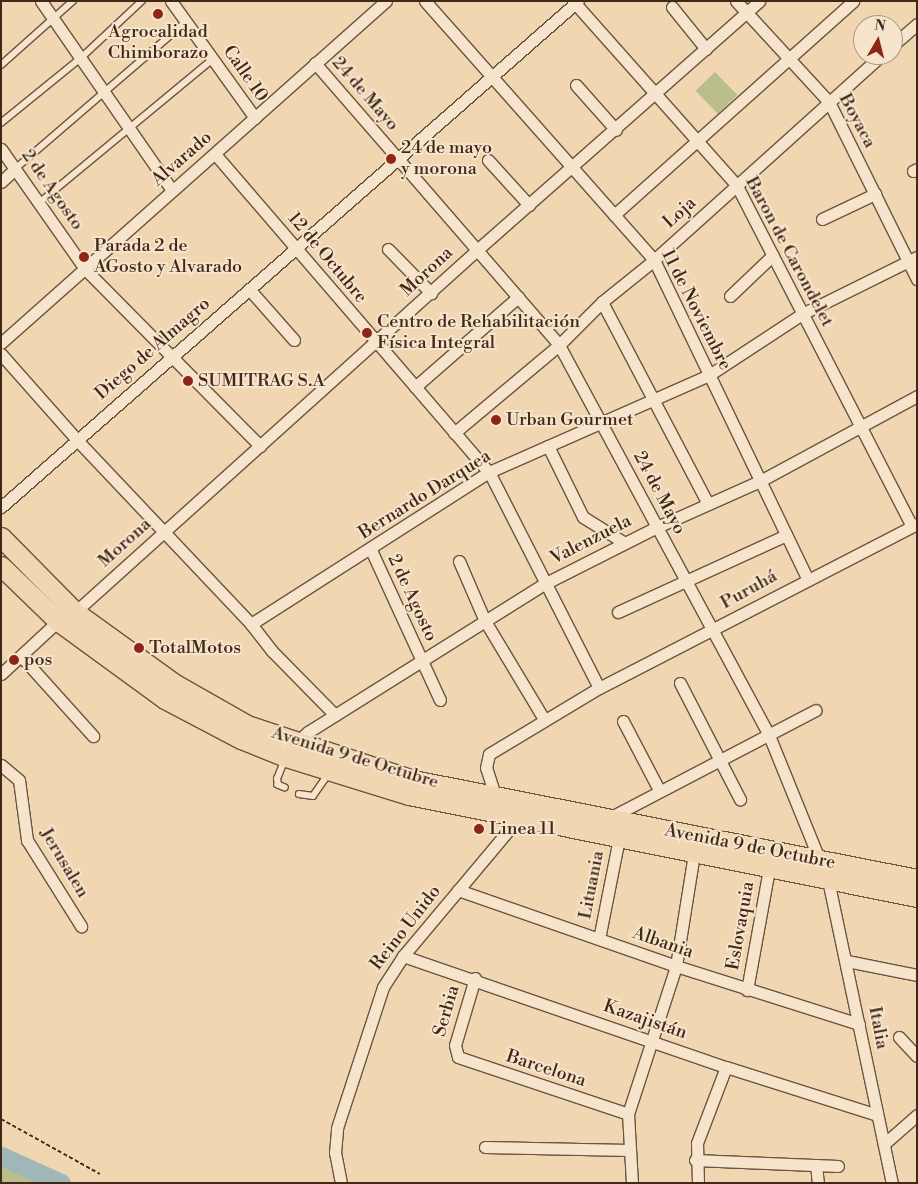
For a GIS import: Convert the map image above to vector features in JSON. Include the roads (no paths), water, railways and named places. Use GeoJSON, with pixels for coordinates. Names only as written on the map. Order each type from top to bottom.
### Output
{"type":"FeatureCollection","features":[{"type":"Feature","properties":{"kind":"main road","name":"Avenida 9 de Octubre"},"geometry":{"type":"LineString","coordinates":[[1,536],[75,612],[175,684],[330,771],[408,795],[607,819],[917,879]]}},
{"type":"Feature","properties":{"kind":"main road","name":"Avenida 9 de Octubre"},"geometry":{"type":"LineString","coordinates":[[1,566],[58,621],[165,699],[241,738],[414,780],[495,795],[524,809],[619,838],[917,897]]}},
{"type":"Feature","properties":{"kind":"street"},"geometry":{"type":"LineString","coordinates":[[41,1],[172,190]]}},
{"type":"Feature","properties":{"kind":"street","name":"Calle 10"},"geometry":{"type":"LineString","coordinates":[[171,1],[214,58],[255,118]]}},
{"type":"Feature","properties":{"kind":"street","name":"Alvarado"},"geometry":{"type":"LineString","coordinates":[[1,343],[386,1]]}},
{"type":"Feature","properties":{"kind":"street","name":"11 de Noviembre"},"geometry":{"type":"LineString","coordinates":[[425,1],[654,260],[807,578]]}},
{"type":"Feature","properties":{"kind":"street","name":"Boyaca"},"geometry":{"type":"LineString","coordinates":[[736,1],[829,102],[875,194],[913,259],[917,278]]}},
{"type":"Feature","properties":{"kind":"street","name":"Morona"},"geometry":{"type":"LineString","coordinates":[[75,612],[162,532],[376,344],[477,250],[573,168],[759,1]]}},
{"type":"Feature","properties":{"kind":"street"},"geometry":{"type":"LineString","coordinates":[[614,215],[853,1]]}},
{"type":"Feature","properties":{"kind":"street","name":"Diego de Almagro"},"geometry":{"type":"LineString","coordinates":[[1,507],[296,247],[399,159],[575,2]]}},
{"type":"Feature","properties":{"kind":"street","name":"Baron de Carondelet"},"geometry":{"type":"LineString","coordinates":[[575,2],[737,186],[861,427],[915,525]]}},
{"type":"Feature","properties":{"kind":"street"},"geometry":{"type":"LineString","coordinates":[[672,7],[706,49]]}},
{"type":"Feature","properties":{"kind":"street"},"geometry":{"type":"LineString","coordinates":[[903,36],[917,24]]}},
{"type":"Feature","properties":{"kind":"street","name":"24 de Mayo"},"geometry":{"type":"LineString","coordinates":[[315,63],[559,345],[768,733],[820,861]]}},
{"type":"Feature","properties":{"kind":"street","name":"Loja"},"geometry":{"type":"LineString","coordinates":[[454,433],[559,345],[602,302],[654,260],[871,65]]}},
{"type":"Feature","properties":{"kind":"street"},"geometry":{"type":"LineString","coordinates":[[576,85],[616,130]]}},
{"type":"Feature","properties":{"kind":"street","name":"2 de Agosto"},"geometry":{"type":"LineString","coordinates":[[1,149],[85,269],[260,446]]}},
{"type":"Feature","properties":{"kind":"street","name":"12 de Octubre"},"geometry":{"type":"LineString","coordinates":[[215,154],[296,247],[376,344],[490,472],[544,584],[599,688]]}},
{"type":"Feature","properties":{"kind":"street"},"geometry":{"type":"LineString","coordinates":[[488,160],[529,205]]}},
{"type":"Feature","properties":{"kind":"street"},"geometry":{"type":"LineString","coordinates":[[1,182],[15,169]]}},
{"type":"Feature","properties":{"kind":"street"},"geometry":{"type":"LineString","coordinates":[[822,219],[875,194]]}},
{"type":"Feature","properties":{"kind":"street"},"geometry":{"type":"LineString","coordinates":[[388,250],[431,293]]}},
{"type":"Feature","properties":{"kind":"street"},"geometry":{"type":"LineString","coordinates":[[730,296],[773,254]]}},
{"type":"Feature","properties":{"kind":"street","name":"Bernardo Darquea"},"geometry":{"type":"LineString","coordinates":[[251,624],[371,550],[490,472],[709,375],[802,314],[913,259]]}},
{"type":"Feature","properties":{"kind":"street"},"geometry":{"type":"LineString","coordinates":[[249,289],[294,340]]}},
{"type":"Feature","properties":{"kind":"street"},"geometry":{"type":"LineString","coordinates":[[415,387],[518,297]]}},
{"type":"Feature","properties":{"kind":"street"},"geometry":{"type":"LineString","coordinates":[[602,302],[655,398],[708,504]]}},
{"type":"Feature","properties":{"kind":"street"},"geometry":{"type":"LineString","coordinates":[[1,354],[162,532],[251,624],[272,652],[335,715]]}},
{"type":"Feature","properties":{"kind":"street","name":"Valenzuela"},"geometry":{"type":"LineString","coordinates":[[291,750],[335,715],[544,584],[657,527],[760,481],[917,396]]}},
{"type":"Feature","properties":{"kind":"street"},"geometry":{"type":"LineString","coordinates":[[548,446],[583,517],[625,543]]}},
{"type":"Feature","properties":{"kind":"street","name":"Puruhá"},"geometry":{"type":"LineString","coordinates":[[495,795],[486,768],[489,754],[544,719],[599,688],[712,630],[807,578],[915,525]]}},
{"type":"Feature","properties":{"kind":"street"},"geometry":{"type":"LineString","coordinates":[[618,612],[786,535]]}},
{"type":"Feature","properties":{"kind":"street","name":"2 de Agosto"},"geometry":{"type":"LineString","coordinates":[[371,550],[440,700]]}},
{"type":"Feature","properties":{"kind":"street"},"geometry":{"type":"LineString","coordinates":[[459,561],[485,621],[544,719]]}},
{"type":"Feature","properties":{"kind":"street"},"geometry":{"type":"LineString","coordinates":[[1,674],[58,621]]}},
{"type":"Feature","properties":{"kind":"street"},"geometry":{"type":"LineString","coordinates":[[21,656],[93,736]]}},
{"type":"Feature","properties":{"kind":"street"},"geometry":{"type":"LineString","coordinates":[[680,684],[740,799]]}},
{"type":"Feature","properties":{"kind":"street"},"geometry":{"type":"LineString","coordinates":[[607,819],[768,733],[816,710]]}},
{"type":"Feature","properties":{"kind":"street"},"geometry":{"type":"LineString","coordinates":[[623,721],[659,790]]}},
{"type":"Feature","properties":{"kind":"street","name":"Jerusalen"},"geometry":{"type":"LineString","coordinates":[[1,765],[19,780],[27,840],[81,926]]}},
{"type":"Feature","properties":{"kind":"street","name":"Reino Unido"},"geometry":{"type":"LineString","coordinates":[[340,1183],[335,1153],[337,1128],[383,987],[403,956],[524,809]]}},
{"type":"Feature","properties":{"kind":"street","name":"Lituania"},"geometry":{"type":"LineString","coordinates":[[599,939],[619,838]]}},
{"type":"Feature","properties":{"kind":"street"},"geometry":{"type":"LineString","coordinates":[[632,1183],[628,1114],[650,1041],[676,966],[694,854]]}},
{"type":"Feature","properties":{"kind":"street","name":"Eslovaquia"},"geometry":{"type":"LineString","coordinates":[[748,990],[768,869]]}},
{"type":"Feature","properties":{"kind":"street","name":"Italia"},"geometry":{"type":"LineString","coordinates":[[828,880],[847,962],[892,1183]]}},
{"type":"Feature","properties":{"kind":"street","name":"Albania"},"geometry":{"type":"LineString","coordinates":[[458,890],[676,966],[859,1024]]}},
{"type":"Feature","properties":{"kind":"street","name":"Kazajistán"},"geometry":{"type":"LineString","coordinates":[[403,956],[475,978],[726,1067],[877,1115]]}},
{"type":"Feature","properties":{"kind":"street"},"geometry":{"type":"LineString","coordinates":[[847,962],[917,975]]}},
{"type":"Feature","properties":{"kind":"street","name":"Serbia"},"geometry":{"type":"LineString","coordinates":[[456,1054],[455,1045],[475,978]]}},
{"type":"Feature","properties":{"kind":"street"},"geometry":{"type":"LineString","coordinates":[[899,1037],[917,1056]]}},
{"type":"Feature","properties":{"kind":"street","name":"Barcelona"},"geometry":{"type":"LineString","coordinates":[[456,1054],[462,1059],[628,1114]]}},
{"type":"Feature","properties":{"kind":"street"},"geometry":{"type":"LineString","coordinates":[[698,1183],[695,1160],[697,1143],[726,1067]]}},
{"type":"Feature","properties":{"kind":"street"},"geometry":{"type":"LineString","coordinates":[[884,1144],[917,1115]]}},
{"type":"Feature","properties":{"kind":"street"},"geometry":{"type":"LineString","coordinates":[[485,1147],[629,1150]]}},
{"type":"Feature","properties":{"kind":"street"},"geometry":{"type":"LineString","coordinates":[[695,1160],[838,1166]]}},
{"type":"Feature","properties":{"kind":"street"},"geometry":{"type":"LineString","coordinates":[[816,1165],[818,1183]]}},
{"type":"Feature","properties":{"kind":"lane"},"geometry":{"type":"LineString","coordinates":[[1,64],[73,1]]}},
{"type":"Feature","properties":{"kind":"lane"},"geometry":{"type":"LineString","coordinates":[[1,123],[81,58],[142,1]]}},
{"type":"Feature","properties":{"kind":"lane"},"geometry":{"type":"LineString","coordinates":[[15,169],[104,90],[186,22]]}},
{"type":"Feature","properties":{"kind":"lane"},"geometry":{"type":"LineString","coordinates":[[39,203],[128,126],[214,58]]}},
{"type":"Feature","properties":{"kind":"lane"},"geometry":{"type":"LineString","coordinates":[[285,788],[278,786],[276,779],[291,750]]}},
{"type":"Feature","properties":{"kind":"lane"},"geometry":{"type":"LineString","coordinates":[[299,794],[313,796],[319,792],[330,771]]}},
{"type":"Feature","properties":{"kind":"waterway"},"geometry":{"type":"LineString","coordinates":[[1,1156],[61,1183]]}},
{"type":"Feature","properties":{"kind":"place","name":"Agrocalidad Chimborazo"},"geometry":{"type":"Point","coordinates":[158,14]}},
{"type":"Feature","properties":{"kind":"place","name":"24 de mayo y morona"},"geometry":{"type":"Point","coordinates":[391,159]}},
{"type":"Feature","properties":{"kind":"place","name":"Parada 2 de AGosto y Alvarado"},"geometry":{"type":"Point","coordinates":[84,257]}},
{"type":"Feature","properties":{"kind":"place","name":"Centro de Rehabilitación Física Integral"},"geometry":{"type":"Point","coordinates":[367,333]}},
{"type":"Feature","properties":{"kind":"place","name":"SUMITRAG S.A"},"geometry":{"type":"Point","coordinates":[188,381]}},
{"type":"Feature","properties":{"kind":"place","name":"Urban Gourmet"},"geometry":{"type":"Point","coordinates":[496,420]}},
{"type":"Feature","properties":{"kind":"place","name":"TotalMotos"},"geometry":{"type":"Point","coordinates":[139,648]}},
{"type":"Feature","properties":{"kind":"place","name":"pos"},"geometry":{"type":"Point","coordinates":[14,660]}},
{"type":"Feature","properties":{"kind":"place","name":"Linea 11"},"geometry":{"type":"Point","coordinates":[479,829]}}]}
